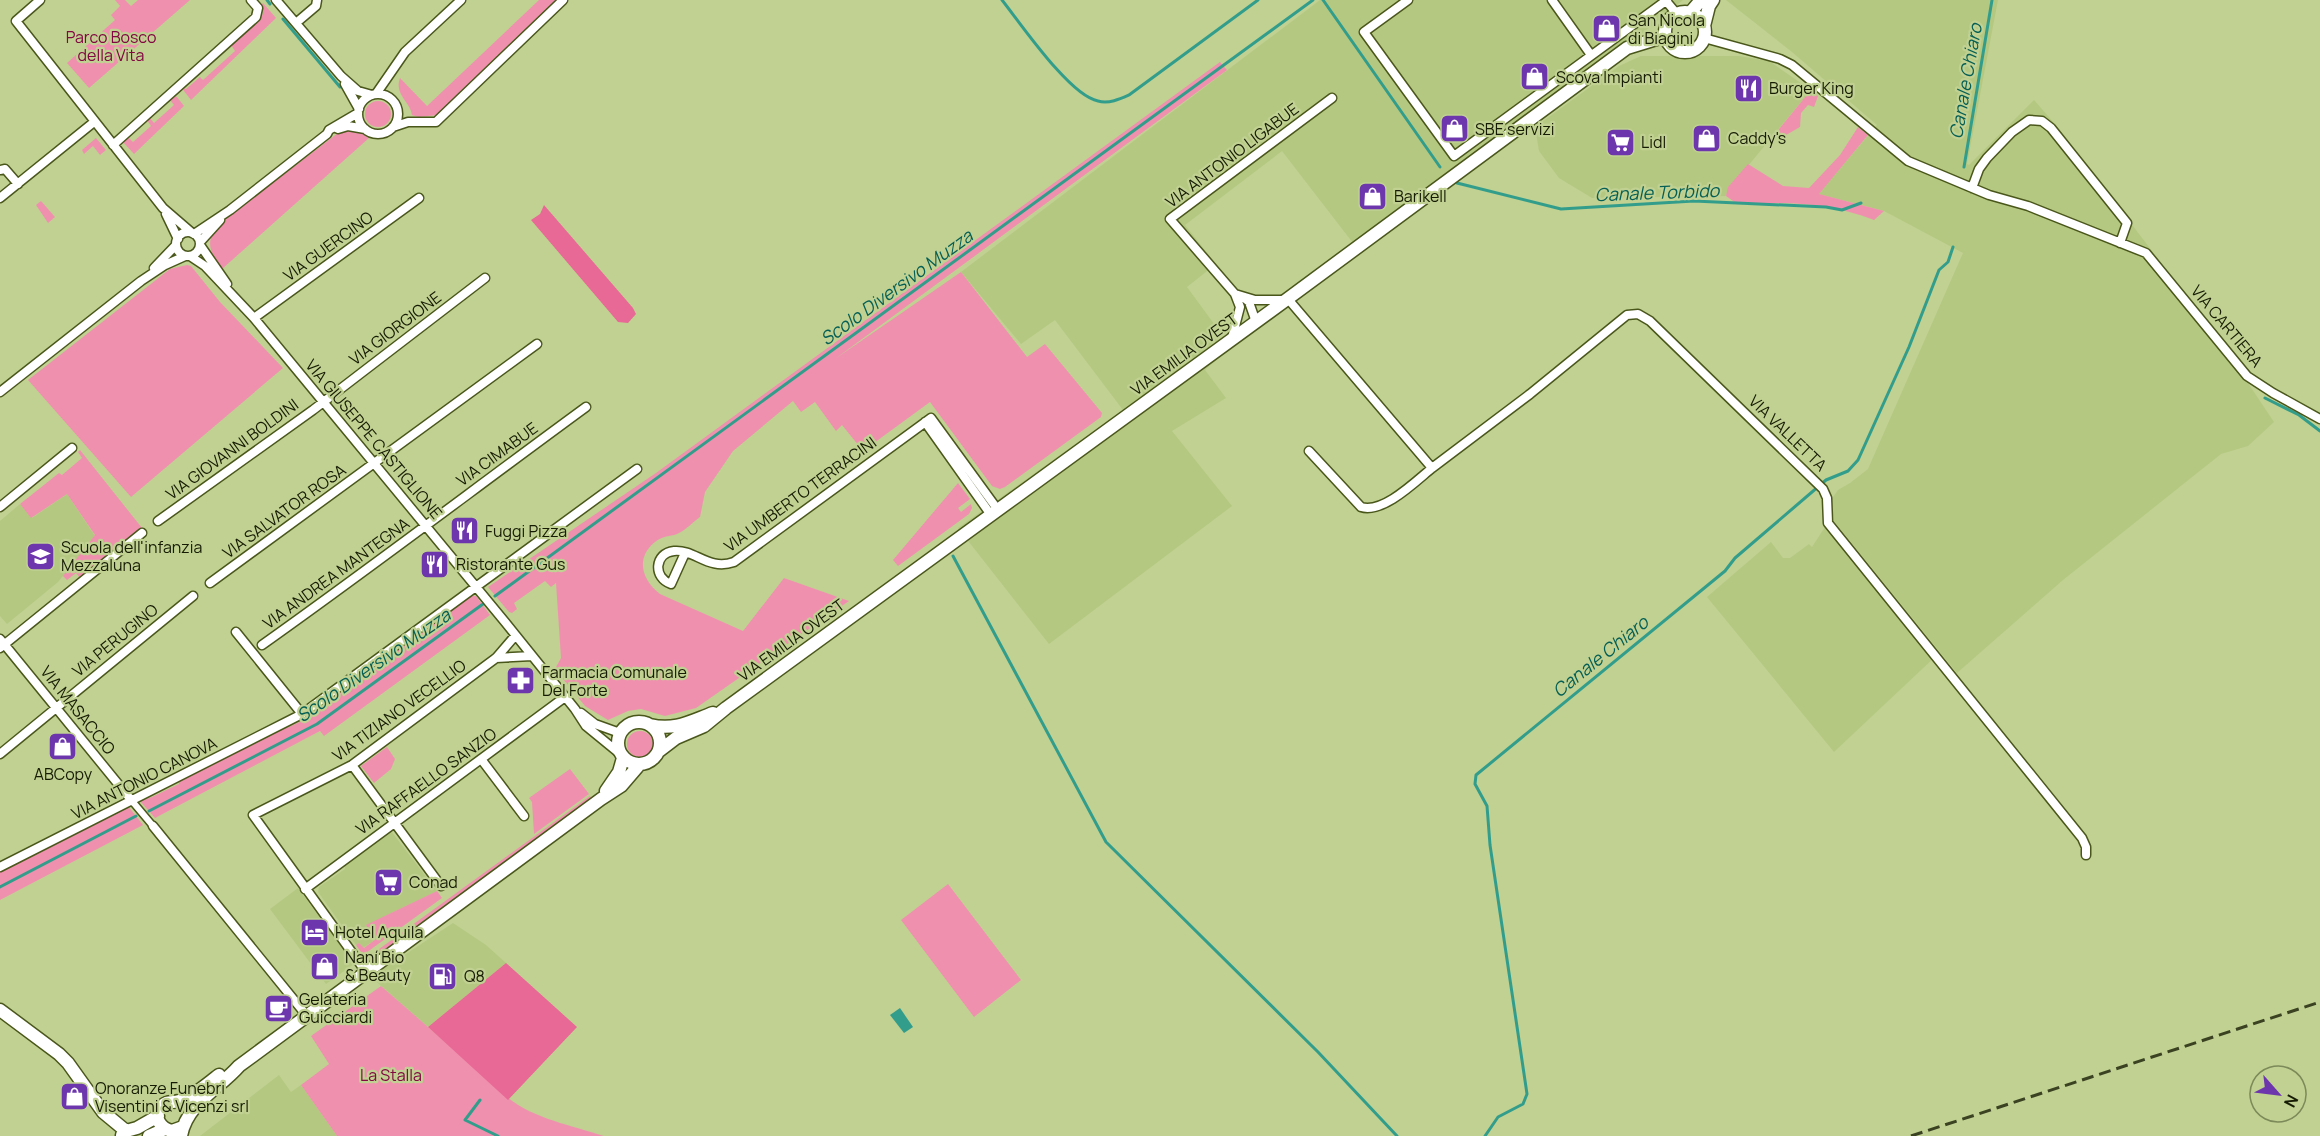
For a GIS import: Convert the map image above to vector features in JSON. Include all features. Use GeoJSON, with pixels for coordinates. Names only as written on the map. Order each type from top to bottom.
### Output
{"type":"FeatureCollection","features":[{"type":"Feature","properties":{"kind":"main road"},"geometry":{"type":"LineString","coordinates":[[1701,0],[1668,23],[1666,36],[1672,47],[1684,52],[1696,49],[1704,32],[1709,6],[1713,0]]}},
{"type":"Feature","properties":{"kind":"main road"},"geometry":{"type":"LineString","coordinates":[[1684,14],[1696,15],[1704,32]]}},
{"type":"Feature","properties":{"kind":"main road","name":"VIA EMILIA OVEST"},"geometry":{"type":"LineString","coordinates":[[659,751],[667,743],[704,726],[1287,300],[1627,48],[1666,36]]}},
{"type":"Feature","properties":{"kind":"main road","name":"VIA EMILIA OVEST"},"geometry":{"type":"LineString","coordinates":[[650,725],[669,728],[680,726],[726,708]]}},
{"type":"Feature","properties":{"kind":"main road"},"geometry":{"type":"LineString","coordinates":[[601,799],[619,772],[621,755],[617,740],[624,727],[636,722],[650,725],[659,737],[659,751],[650,762],[632,764],[621,755]]}},
{"type":"Feature","properties":{"kind":"main road"},"geometry":{"type":"LineString","coordinates":[[149,1136],[167,1133],[184,1126],[201,1101],[230,1077],[239,1066],[601,799],[611,794],[639,765]]}},
{"type":"Feature","properties":{"kind":"main road"},"geometry":{"type":"LineString","coordinates":[[0,1010],[68,1063],[121,1134],[144,1125],[158,1116]]}},
{"type":"Feature","properties":{"kind":"main road"},"geometry":{"type":"LineString","coordinates":[[167,1133],[159,1122],[158,1116],[162,1105],[190,1096],[226,1070],[239,1066]]}},
{"type":"Feature","properties":{"kind":"main road"},"geometry":{"type":"LineString","coordinates":[[177,1102],[185,1108],[184,1126]]}},
{"type":"Feature","properties":{"kind":"street"},"geometry":{"type":"LineString","coordinates":[[40,0],[16,21],[163,208],[193,233],[200,243]]}},
{"type":"Feature","properties":{"kind":"street"},"geometry":{"type":"LineString","coordinates":[[113,145],[256,17],[258,8],[251,0]]}},
{"type":"Feature","properties":{"kind":"street"},"geometry":{"type":"LineString","coordinates":[[276,0],[341,76],[358,91],[386,96],[397,108],[418,122]]}},
{"type":"Feature","properties":{"kind":"street"},"geometry":{"type":"LineString","coordinates":[[296,23],[316,6],[317,0]]}},
{"type":"Feature","properties":{"kind":"street"},"geometry":{"type":"LineString","coordinates":[[141,280],[184,233],[193,233],[230,210],[332,128],[358,111],[363,101],[374,94],[397,62],[461,0]]}},
{"type":"Feature","properties":{"kind":"street"},"geometry":{"type":"LineString","coordinates":[[327,134],[345,126],[365,129],[373,133],[383,133],[408,122],[436,122],[563,0]]}},
{"type":"Feature","properties":{"kind":"street"},"geometry":{"type":"LineString","coordinates":[[1408,0],[1364,32],[1454,156],[1667,0],[1684,14]]}},
{"type":"Feature","properties":{"kind":"street"},"geometry":{"type":"LineString","coordinates":[[1552,0],[1591,55]]}},
{"type":"Feature","properties":{"kind":"street","name":"VIA CARTIERA"},"geometry":{"type":"LineString","coordinates":[[1704,32],[1792,65],[1903,158],[1972,188],[2028,206],[2146,253],[2247,376],[2320,419]]}},
{"type":"Feature","properties":{"kind":"street"},"geometry":{"type":"LineString","coordinates":[[391,99],[390,85],[397,62]]}},
{"type":"Feature","properties":{"kind":"street"},"geometry":{"type":"LineString","coordinates":[[341,76],[358,111],[361,125],[365,129]]}},
{"type":"Feature","properties":{"kind":"street","name":"VIA ANTONIO LIGABUE"},"geometry":{"type":"LineString","coordinates":[[1256,322],[1240,307],[1235,294],[1170,219],[1332,98]]}},
{"type":"Feature","properties":{"kind":"street"},"geometry":{"type":"LineString","coordinates":[[393,127],[397,118],[397,108]]}},
{"type":"Feature","properties":{"kind":"street"},"geometry":{"type":"LineString","coordinates":[[1972,188],[1979,168],[2021,123],[2029,120],[2042,121],[2051,128],[2127,223],[2120,243]]}},
{"type":"Feature","properties":{"kind":"street"},"geometry":{"type":"LineString","coordinates":[[0,198],[94,122]]}},
{"type":"Feature","properties":{"kind":"street"},"geometry":{"type":"LineString","coordinates":[[0,170],[8,171],[18,184]]}},
{"type":"Feature","properties":{"kind":"street","name":"VIA GUERCINO"},"geometry":{"type":"LineString","coordinates":[[254,318],[418,198]]}},
{"type":"Feature","properties":{"kind":"street"},"geometry":{"type":"LineString","coordinates":[[163,208],[179,252],[187,256]]}},
{"type":"Feature","properties":{"kind":"street"},"geometry":{"type":"LineString","coordinates":[[0,392],[141,280],[165,265],[197,252],[200,243],[230,210]]}},
{"type":"Feature","properties":{"kind":"street","name":"VIA GIUSEPPE CASTIGLIONE"},"geometry":{"type":"LineString","coordinates":[[200,243],[239,301]]}},
{"type":"Feature","properties":{"kind":"street","name":"VIA GIUSEPPE CASTIGLIONE"},"geometry":{"type":"LineString","coordinates":[[187,256],[205,266],[254,318],[426,525],[593,733],[621,755]]}},
{"type":"Feature","properties":{"kind":"street","name":"VIA GIORGIONE"},"geometry":{"type":"LineString","coordinates":[[324,401],[485,278]]}},
{"type":"Feature","properties":{"kind":"street","name":"VIA ANTONIO LIGABUE"},"geometry":{"type":"LineString","coordinates":[[1235,294],[1244,298],[1287,300]]}},
{"type":"Feature","properties":{"kind":"street"},"geometry":{"type":"LineString","coordinates":[[1244,298],[1249,302],[1256,322]]}},
{"type":"Feature","properties":{"kind":"street"},"geometry":{"type":"LineString","coordinates":[[1287,300],[1432,468]]}},
{"type":"Feature","properties":{"kind":"street"},"geometry":{"type":"LineString","coordinates":[[1232,340],[1240,307]]}},
{"type":"Feature","properties":{"kind":"street","name":"VIA VALLETTA"},"geometry":{"type":"LineString","coordinates":[[1309,451],[1361,507],[1383,505],[1530,394],[1619,321],[1633,313],[1650,321],[1821,487],[1827,498],[1828,524],[2082,838],[2086,847],[2086,855]]}},
{"type":"Feature","properties":{"kind":"street","name":"VIA SALVATOR ROSA"},"geometry":{"type":"LineString","coordinates":[[210,583],[537,344]]}},
{"type":"Feature","properties":{"kind":"street","name":"VIA GIOVANNI BOLDINI"},"geometry":{"type":"LineString","coordinates":[[158,521],[324,401]]}},
{"type":"Feature","properties":{"kind":"street","name":"VIA CIMABUE"},"geometry":{"type":"LineString","coordinates":[[426,525],[586,407]]}},
{"type":"Feature","properties":{"kind":"street","name":"VIA UMBERTO TERRACINI"},"geometry":{"type":"LineString","coordinates":[[685,553],[718,565],[734,562],[928,420],[995,512]]}},
{"type":"Feature","properties":{"kind":"street"},"geometry":{"type":"LineString","coordinates":[[0,507],[72,448]]}},
{"type":"Feature","properties":{"kind":"street","name":"VIA ANTONIO CANOVA"},"geometry":{"type":"LineString","coordinates":[[0,867],[302,714],[637,469]]}},
{"type":"Feature","properties":{"kind":"street","name":"VIA ANDREA MANTEGNA"},"geometry":{"type":"LineString","coordinates":[[262,645],[378,563],[426,525]]}},
{"type":"Feature","properties":{"kind":"street"},"geometry":{"type":"LineString","coordinates":[[2,644],[142,532]]}},
{"type":"Feature","properties":{"kind":"street","name":"VIA PERUGINO"},"geometry":{"type":"LineString","coordinates":[[0,754],[193,596]]}},
{"type":"Feature","properties":{"kind":"street"},"geometry":{"type":"LineString","coordinates":[[236,632],[302,714]]}},
{"type":"Feature","properties":{"kind":"street","name":"VIA TIZIANO VECELLIO"},"geometry":{"type":"LineString","coordinates":[[305,889],[253,815],[352,765],[496,658],[515,636]]}},
{"type":"Feature","properties":{"kind":"street","name":"VIA MASACCIO"},"geometry":{"type":"LineString","coordinates":[[2,644],[132,801]]}},
{"type":"Feature","properties":{"kind":"street","name":"VIA TIZIANO VECELLIO"},"geometry":{"type":"LineString","coordinates":[[509,656],[524,646]]}},
{"type":"Feature","properties":{"kind":"street","name":"VIA TIZIANO VECELLIO"},"geometry":{"type":"LineString","coordinates":[[496,658],[532,656]]}},
{"type":"Feature","properties":{"kind":"street","name":"VIA RAFFAELLO SANZIO"},"geometry":{"type":"LineString","coordinates":[[305,889],[565,697]]}},
{"type":"Feature","properties":{"kind":"street","name":"VIA GIUSEPPE CASTIGLIONE"},"geometry":{"type":"LineString","coordinates":[[575,709],[595,724],[620,733]]}},
{"type":"Feature","properties":{"kind":"street"},"geometry":{"type":"LineString","coordinates":[[481,759],[524,816]]}},
{"type":"Feature","properties":{"kind":"street"},"geometry":{"type":"LineString","coordinates":[[352,765],[441,886]]}},
{"type":"Feature","properties":{"kind":"street"},"geometry":{"type":"LineString","coordinates":[[132,801],[307,1016]]}},
{"type":"Feature","properties":{"kind":"street"},"geometry":{"type":"LineString","coordinates":[[305,889],[366,972]]}},
{"type":"Feature","properties":{"kind":"shaded area"},"geometry":{"type":"Polygon","coordinates":[[[1320,0],[1683,0],[1639,36],[1459,164],[1353,243],[1282,151],[1185,225],[1216,264],[1187,287],[1231,347],[1205,370],[1226,398],[1172,431],[1232,506],[1049,644],[958,528],[1123,410],[1055,320],[1021,344],[961,272],[1320,0]]]}},
{"type":"Feature","properties":{"kind":"shaded area"},"geometry":{"type":"Polygon","coordinates":[[[1726,0],[1998,0],[1967,164],[1969,165],[2034,100],[2055,124],[2214,332],[2274,422],[2248,446],[2221,454],[2063,580],[1957,673],[1834,521],[1831,500],[1838,490],[1868,469],[1963,253],[1884,211],[1818,194],[1877,125],[1792,52],[1726,0]]]}},
{"type":"Feature","properties":{"kind":"shaded area"},"geometry":{"type":"Polygon","coordinates":[[[1641,56],[1739,56],[1769,61],[1811,90],[1728,190],[1726,196],[1592,198],[1559,178],[1539,151],[1535,127],[1619,66],[1641,56]]]}},
{"type":"Feature","properties":{"kind":"shaded area"},"geometry":{"type":"Polygon","coordinates":[[[544,205],[633,308],[636,314],[628,323],[618,322],[531,220],[540,214],[544,205]]]}},
{"type":"Feature","properties":{"kind":"shaded area","name":"Scuola dell'infanzia Mezzaluna"},"geometry":{"type":"Polygon","coordinates":[[[67,494],[95,536],[58,582],[7,624],[0,616],[0,521],[20,504],[32,518],[67,494]]]}},
{"type":"Feature","properties":{"kind":"shaded area"},"geometry":{"type":"Polygon","coordinates":[[[1825,527],[1936,656],[1834,752],[1707,597],[1771,542],[1783,558],[1790,558],[1809,544],[1812,547],[1825,527]]]}},
{"type":"Feature","properties":{"kind":"shaded area"},"geometry":{"type":"Polygon","coordinates":[[[391,831],[437,891],[367,925],[376,939],[363,948],[359,943],[356,945],[318,892],[319,887],[345,869],[345,864],[391,831]]]}},
{"type":"Feature","properties":{"kind":"shaded area"},"geometry":{"type":"Polygon","coordinates":[[[298,888],[354,964],[326,984],[270,909],[298,888]]]}},
{"type":"Feature","properties":{"kind":"shaded area"},"geometry":{"type":"Polygon","coordinates":[[[453,923],[486,945],[506,963],[428,1027],[371,977],[453,923]]]}},
{"type":"Feature","properties":{"kind":"shaded area"},"geometry":{"type":"Polygon","coordinates":[[[506,963],[577,1027],[508,1100],[428,1027],[506,963]]]}},
{"type":"Feature","properties":{"kind":"shaded area"},"geometry":{"type":"Polygon","coordinates":[[[279,1075],[291,1092],[301,1085],[337,1136],[200,1136],[279,1075]]]}},
{"type":"Feature","properties":{"kind":"green space","name":"Parco Bosco della Vita"},"geometry":{"type":"Polygon","coordinates":[[[115,0],[125,0],[131,6],[138,0],[190,0],[89,88],[67,63],[115,20],[111,15],[120,6],[115,0]]]}},
{"type":"Feature","properties":{"kind":"green space"},"geometry":{"type":"Polygon","coordinates":[[[539,0],[560,0],[438,115],[419,117],[412,115],[399,89],[400,78],[427,106],[539,0]]]}},
{"type":"Feature","properties":{"kind":"green space"},"geometry":{"type":"Polygon","coordinates":[[[263,3],[276,18],[191,100],[183,88],[186,89],[200,77],[203,80],[235,51],[231,45],[261,19],[263,3]]]}},
{"type":"Feature","properties":{"kind":"green space"},"geometry":{"type":"Polygon","coordinates":[[[1220,62],[1227,70],[835,359],[961,272],[1027,357],[1045,344],[1102,413],[1101,417],[1000,489],[992,486],[930,402],[863,451],[842,425],[836,431],[815,402],[801,412],[793,401],[733,451],[705,492],[700,517],[680,533],[655,542],[645,555],[643,569],[649,582],[660,594],[743,631],[784,578],[849,601],[696,708],[665,716],[641,709],[628,711],[608,720],[585,706],[555,669],[561,658],[556,583],[551,587],[545,581],[514,603],[517,609],[512,613],[488,587],[656,473],[1220,62]]]}},
{"type":"Feature","properties":{"kind":"green space"},"geometry":{"type":"Polygon","coordinates":[[[1811,90],[1818,96],[1814,107],[1808,105],[1801,113],[1800,127],[1786,135],[1775,134],[1811,90]]]}},
{"type":"Feature","properties":{"kind":"green space"},"geometry":{"type":"Polygon","coordinates":[[[174,96],[184,106],[134,154],[123,142],[128,137],[133,142],[151,126],[147,120],[150,118],[154,123],[174,105],[170,100],[174,96]]]}},
{"type":"Feature","properties":{"kind":"green space"},"geometry":{"type":"Polygon","coordinates":[[[378,101],[387,105],[391,114],[387,123],[378,127],[369,123],[365,114],[369,105],[378,101]]]}},
{"type":"Feature","properties":{"kind":"green space"},"geometry":{"type":"Polygon","coordinates":[[[1858,127],[1868,135],[1819,194],[1884,211],[1874,220],[1822,206],[1789,203],[1736,203],[1726,196],[1728,187],[1748,164],[1783,186],[1809,188],[1840,155],[1858,127]]]}},
{"type":"Feature","properties":{"kind":"green space"},"geometry":{"type":"Polygon","coordinates":[[[342,130],[356,130],[369,138],[222,269],[210,247],[211,237],[219,224],[342,130]]]}},
{"type":"Feature","properties":{"kind":"green space"},"geometry":{"type":"Polygon","coordinates":[[[96,138],[106,150],[100,155],[93,146],[84,154],[82,150],[96,138]]]}},
{"type":"Feature","properties":{"kind":"green space"},"geometry":{"type":"Polygon","coordinates":[[[41,201],[55,217],[48,223],[36,205],[41,201]]]}},
{"type":"Feature","properties":{"kind":"green space"},"geometry":{"type":"Polygon","coordinates":[[[191,266],[220,302],[283,368],[131,497],[28,380],[170,269],[191,266]]]}},
{"type":"Feature","properties":{"kind":"green space"},"geometry":{"type":"Polygon","coordinates":[[[80,450],[142,528],[80,578],[76,573],[67,580],[63,576],[95,535],[67,494],[31,518],[20,504],[82,458],[78,452],[80,450]]]}},
{"type":"Feature","properties":{"kind":"green space"},"geometry":{"type":"Polygon","coordinates":[[[958,483],[970,499],[958,508],[961,512],[971,504],[969,514],[898,566],[893,560],[958,483]]]}},
{"type":"Feature","properties":{"kind":"green space"},"geometry":{"type":"Polygon","coordinates":[[[471,596],[476,596],[490,615],[324,736],[320,731],[155,818],[140,801],[179,784],[179,780],[285,726],[287,728],[308,718],[311,715],[309,713],[471,596]]]}},
{"type":"Feature","properties":{"kind":"green space"},"geometry":{"type":"Polygon","coordinates":[[[640,731],[649,735],[653,744],[649,753],[640,757],[631,753],[627,744],[631,735],[640,731]]]}},
{"type":"Feature","properties":{"kind":"green space"},"geometry":{"type":"Polygon","coordinates":[[[387,747],[395,759],[391,769],[374,783],[361,766],[387,747]]]}},
{"type":"Feature","properties":{"kind":"green space"},"geometry":{"type":"Polygon","coordinates":[[[570,769],[589,794],[534,834],[532,802],[529,798],[570,769]]]}},
{"type":"Feature","properties":{"kind":"green space"},"geometry":{"type":"Polygon","coordinates":[[[590,796],[592,800],[372,962],[364,960],[590,796]]]}},
{"type":"Feature","properties":{"kind":"green space"},"geometry":{"type":"Polygon","coordinates":[[[128,806],[143,825],[0,900],[0,871],[128,806]]]}},
{"type":"Feature","properties":{"kind":"green space"},"geometry":{"type":"Polygon","coordinates":[[[948,884],[1021,980],[974,1017],[901,920],[948,884]]]}},
{"type":"Feature","properties":{"kind":"green space"},"geometry":{"type":"Polygon","coordinates":[[[437,891],[442,898],[363,955],[356,945],[359,943],[364,948],[376,939],[366,925],[437,891]]]}},
{"type":"Feature","properties":{"kind":"green space","name":"La Stalla"},"geometry":{"type":"Polygon","coordinates":[[[381,986],[508,1098],[533,1113],[604,1136],[337,1136],[301,1085],[329,1064],[311,1036],[381,986]]]}},
{"type":"Feature","properties":{"kind":"water"},"geometry":{"type":"Polygon","coordinates":[[[900,1008],[913,1027],[904,1033],[890,1015],[900,1008]]]}},
{"type":"Feature","properties":{"kind":"waterway"},"geometry":{"type":"LineString","coordinates":[[267,0],[270,4]]}},
{"type":"Feature","properties":{"kind":"waterway","name":"Canale Torbido"},"geometry":{"type":"LineString","coordinates":[[1002,0],[1060,73],[1087,96],[1106,102],[1129,95],[1258,0]]}},
{"type":"Feature","properties":{"kind":"waterway","name":"Scolo Diversivo Muzza"},"geometry":{"type":"LineString","coordinates":[[495,596],[1313,0]]}},
{"type":"Feature","properties":{"kind":"waterway","name":"Canale Torbido"},"geometry":{"type":"LineString","coordinates":[[1323,0],[1440,167]]}},
{"type":"Feature","properties":{"kind":"waterway","name":"Canale Chiaro"},"geometry":{"type":"LineString","coordinates":[[1964,167],[1992,0]]}},
{"type":"Feature","properties":{"kind":"waterway"},"geometry":{"type":"LineString","coordinates":[[283,19],[340,87]]}},
{"type":"Feature","properties":{"kind":"waterway","name":"Canale Torbido"},"geometry":{"type":"LineString","coordinates":[[1457,183],[1561,209],[1694,201],[1826,207],[1842,210],[1861,203]]}},
{"type":"Feature","properties":{"kind":"waterway","name":"Canale Chiaro"},"geometry":{"type":"LineString","coordinates":[[1485,1136],[1498,1117],[1523,1104],[1527,1094],[1490,845],[1487,806],[1475,784],[1476,775],[1725,571],[1735,558],[1826,480],[1848,471],[1858,460],[1909,347],[1939,270],[1948,262],[1953,247]]}},
{"type":"Feature","properties":{"kind":"waterway","name":"Canale Torbido"},"geometry":{"type":"LineString","coordinates":[[2265,398],[2299,415],[2320,431]]}},
{"type":"Feature","properties":{"kind":"waterway"},"geometry":{"type":"LineString","coordinates":[[953,556],[1106,842],[1318,1052],[1397,1136]]}},
{"type":"Feature","properties":{"kind":"waterway","name":"Scolo Diversivo Muzza"},"geometry":{"type":"LineString","coordinates":[[149,811],[317,724],[483,604]]}},
{"type":"Feature","properties":{"kind":"waterway","name":"Scolo Diversivo Muzza"},"geometry":{"type":"LineString","coordinates":[[0,887],[136,816]]}},
{"type":"Feature","properties":{"kind":"waterway"},"geometry":{"type":"LineString","coordinates":[[480,1100],[465,1120],[498,1136]]}},
{"type":"Feature","properties":{"kind":"railway"},"geometry":{"type":"LineString","coordinates":[[1911,1136],[2320,1002]]}},
{"type":"Feature","properties":{"kind":"place","name":"San Nicola di Biagini"},"geometry":{"type":"Point","coordinates":[1607,29]}},
{"type":"Feature","properties":{"kind":"place","name":"Scova Impianti"},"geometry":{"type":"Point","coordinates":[1535,77]}},
{"type":"Feature","properties":{"kind":"place","name":"Burger King"},"geometry":{"type":"Point","coordinates":[1748,88]}},
{"type":"Feature","properties":{"kind":"place","name":"SBE servizi"},"geometry":{"type":"Point","coordinates":[1454,129]}},
{"type":"Feature","properties":{"kind":"place","name":"Caddy's"},"geometry":{"type":"Point","coordinates":[1707,138]}},
{"type":"Feature","properties":{"kind":"place","name":"Lidl"},"geometry":{"type":"Point","coordinates":[1620,142]}},
{"type":"Feature","properties":{"kind":"place","name":"Barikell"},"geometry":{"type":"Point","coordinates":[1373,196]}},
{"type":"Feature","properties":{"kind":"place","name":"Fuggi Pizza"},"geometry":{"type":"Point","coordinates":[464,531]}},
{"type":"Feature","properties":{"kind":"place","name":"Scuola dell'infanzia Mezzaluna"},"geometry":{"type":"Point","coordinates":[40,556]}},
{"type":"Feature","properties":{"kind":"place","name":"Ristorante Gus"},"geometry":{"type":"Point","coordinates":[435,564]}},
{"type":"Feature","properties":{"kind":"place","name":"Farmacia Comunale Del Forte"},"geometry":{"type":"Point","coordinates":[521,681]}},
{"type":"Feature","properties":{"kind":"place","name":"ABCopy"},"geometry":{"type":"Point","coordinates":[63,746]}},
{"type":"Feature","properties":{"kind":"place","name":"Conad"},"geometry":{"type":"Point","coordinates":[388,882]}},
{"type":"Feature","properties":{"kind":"place","name":"Hotel Aquila"},"geometry":{"type":"Point","coordinates":[314,932]}},
{"type":"Feature","properties":{"kind":"place","name":"Naní Bio & Beauty"},"geometry":{"type":"Point","coordinates":[324,966]}},
{"type":"Feature","properties":{"kind":"place","name":"Q8"},"geometry":{"type":"Point","coordinates":[443,976]}},
{"type":"Feature","properties":{"kind":"place","name":"Gelateria Guicciardi"},"geometry":{"type":"Point","coordinates":[278,1008]}},
{"type":"Feature","properties":{"kind":"place","name":"Onoranze Funebri Visentini & Vicenzi srl"},"geometry":{"type":"Point","coordinates":[74,1097]}}]}
